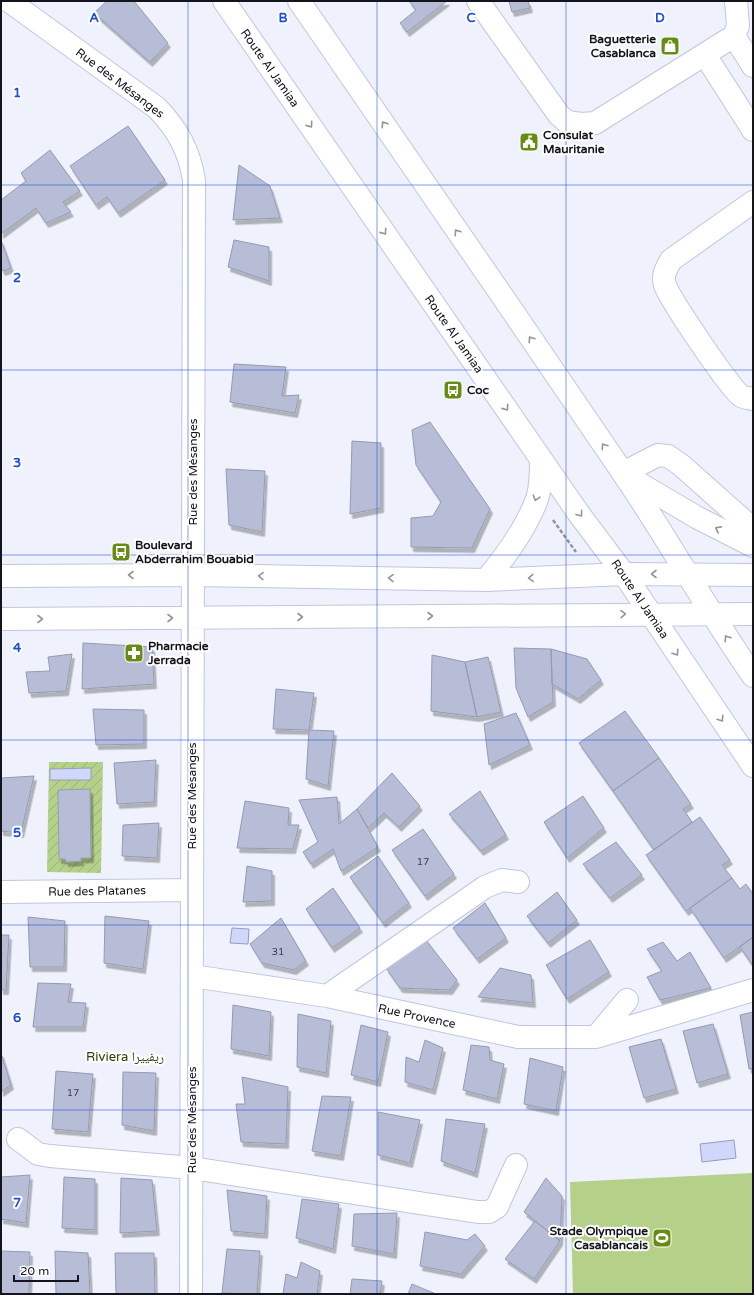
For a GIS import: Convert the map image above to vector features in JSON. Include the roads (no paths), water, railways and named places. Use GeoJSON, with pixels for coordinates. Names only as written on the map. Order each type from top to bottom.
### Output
{"type":"FeatureCollection","features":[{"type":"Feature","properties":{"kind":"street","name":"Rue des Mésanges"},"geometry":{"type":"LineString","coordinates":[[9,1],[157,108],[168,119],[186,148],[191,163],[194,180],[191,1294]]}},
{"type":"Feature","properties":{"kind":"street","name":"Route Al Jamiaa"},"geometry":{"type":"LineString","coordinates":[[224,1],[579,514],[624,574],[753,766]]}},
{"type":"Feature","properties":{"kind":"street"},"geometry":{"type":"LineString","coordinates":[[299,1],[623,473],[688,574],[711,614],[753,676]]}},
{"type":"Feature","properties":{"kind":"street"},"geometry":{"type":"LineString","coordinates":[[478,1],[559,115],[567,122],[581,124],[595,123],[734,36],[738,26],[736,1]]}},
{"type":"Feature","properties":{"kind":"street"},"geometry":{"type":"LineString","coordinates":[[734,36],[753,66]]}},
{"type":"Feature","properties":{"kind":"street"},"geometry":{"type":"LineString","coordinates":[[705,55],[753,130]]}},
{"type":"Feature","properties":{"kind":"street"},"geometry":{"type":"LineString","coordinates":[[753,202],[671,260],[663,274],[665,286],[674,303],[727,382],[741,396],[753,399]]}},
{"type":"Feature","properties":{"kind":"street"},"geometry":{"type":"LineString","coordinates":[[623,473],[658,455],[668,456],[681,465],[753,528]]}},
{"type":"Feature","properties":{"kind":"street"},"geometry":{"type":"LineString","coordinates":[[486,580],[508,553],[537,498],[542,459]]}},
{"type":"Feature","properties":{"kind":"street"},"geometry":{"type":"LineString","coordinates":[[623,473],[684,511],[753,546]]}},
{"type":"Feature","properties":{"kind":"street"},"geometry":{"type":"LineString","coordinates":[[1,576],[193,575],[486,580],[624,574],[753,575]]}},
{"type":"Feature","properties":{"kind":"street"},"geometry":{"type":"LineString","coordinates":[[1,619],[753,614]]}},
{"type":"Feature","properties":{"kind":"street"},"geometry":{"type":"LineString","coordinates":[[327,996],[485,887],[502,880],[518,882]]}},
{"type":"Feature","properties":{"kind":"street","name":"Rue des Platanes"},"geometry":{"type":"LineString","coordinates":[[1,892],[192,890]]}},
{"type":"Feature","properties":{"kind":"street","name":"Rue Provence"},"geometry":{"type":"LineString","coordinates":[[192,976],[327,996],[518,1037],[596,1036],[753,990]]}},
{"type":"Feature","properties":{"kind":"street"},"geometry":{"type":"LineString","coordinates":[[596,1036],[627,1000]]}},
{"type":"Feature","properties":{"kind":"street"},"geometry":{"type":"LineString","coordinates":[[18,1139],[38,1154],[50,1156],[192,1168],[478,1212],[489,1212],[497,1207],[516,1165]]}},
{"type":"Feature","properties":{"kind":"water"},"geometry":{"type":"Polygon","coordinates":[[[91,768],[91,780],[50,780],[50,769],[91,768]]]}},
{"type":"Feature","properties":{"kind":"water"},"geometry":{"type":"Polygon","coordinates":[[[232,928],[249,929],[248,944],[230,943],[232,928]]]}},
{"type":"Feature","properties":{"kind":"water"},"geometry":{"type":"Polygon","coordinates":[[[734,1140],[736,1158],[702,1162],[700,1144],[734,1140]]]}},
{"type":"Feature","properties":{"kind":"place","name":"Baguetterie Casablanca"},"geometry":{"type":"Point","coordinates":[670,46]}},
{"type":"Feature","properties":{"kind":"place","name":"Consulat Mauritanie"},"geometry":{"type":"Point","coordinates":[529,142]}},
{"type":"Feature","properties":{"kind":"place","name":"Coc"},"geometry":{"type":"Point","coordinates":[453,390]}},
{"type":"Feature","properties":{"kind":"place","name":"Boulevard Abderrahim Bouabid"},"geometry":{"type":"Point","coordinates":[121,552]}},
{"type":"Feature","properties":{"kind":"place","name":"Pharmacie Jerrada"},"geometry":{"type":"Point","coordinates":[134,653]}},
{"type":"Feature","properties":{"kind":"place","name":"Stade Olympique Casablancais"},"geometry":{"type":"Point","coordinates":[662,1238]}},
{"type":"Feature","properties":{"kind":"district","name":"Riviera ريفييرا"},"geometry":{"type":"Point","coordinates":[125,1057]}}]}
